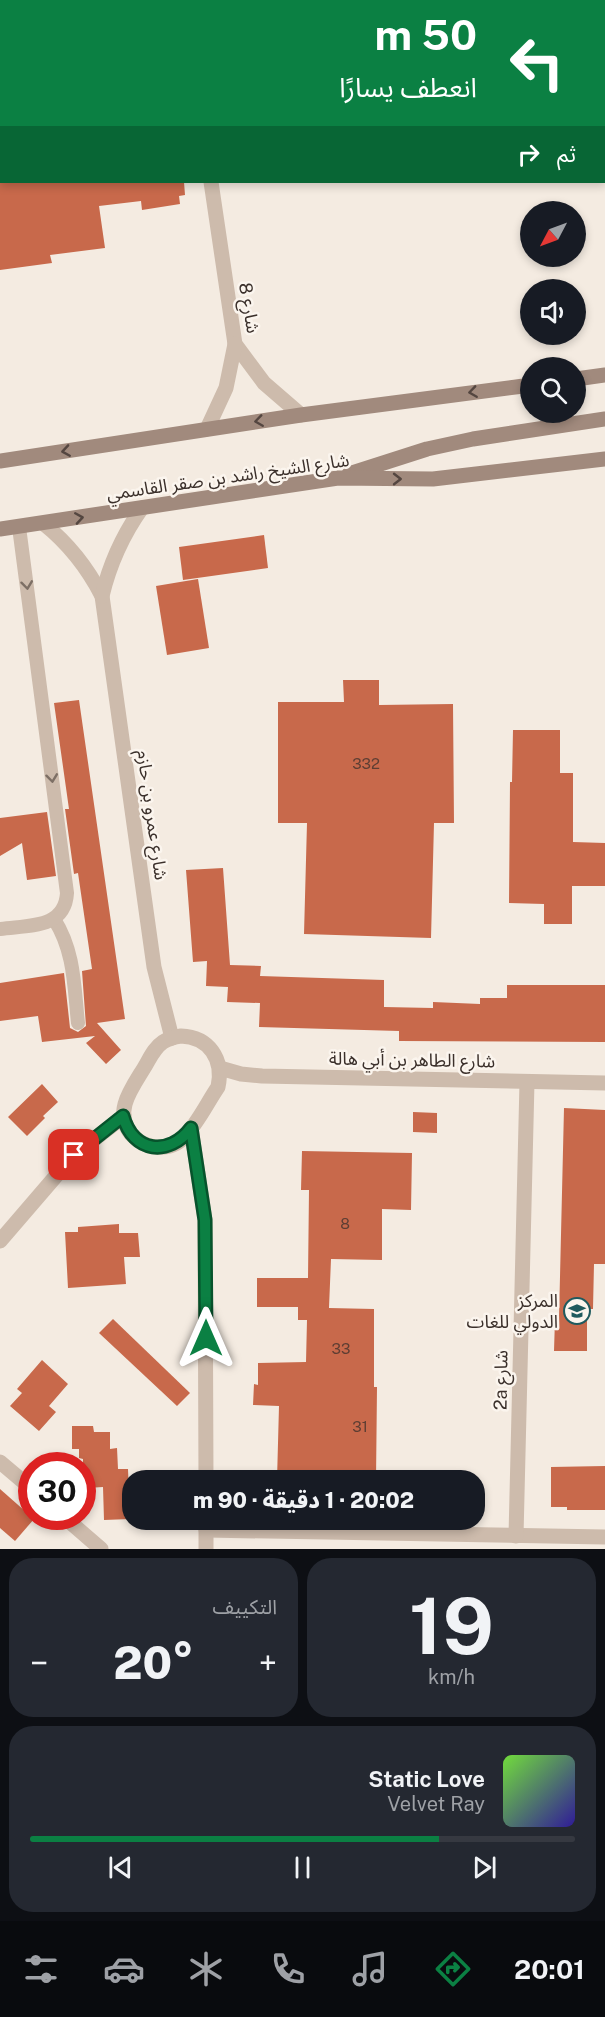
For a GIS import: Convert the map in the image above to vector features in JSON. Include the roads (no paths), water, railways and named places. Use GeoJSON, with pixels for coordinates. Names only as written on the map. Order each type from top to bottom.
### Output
{"type":"FeatureCollection","features":[{"type":"Feature","properties":{"kind":"main road"},"geometry":{"type":"LineString","coordinates":[[586,378],[605,375]]}},
{"type":"Feature","properties":{"kind":"main road"},"geometry":{"type":"LineString","coordinates":[[0,462],[301,415],[520,386]]}},
{"type":"Feature","properties":{"kind":"main road"},"geometry":{"type":"LineString","coordinates":[[338,478],[427,449],[473,439],[605,419]]}},
{"type":"Feature","properties":{"kind":"main road","name":"شارع الشيخ راشد بن صقر القاسمي"},"geometry":{"type":"LineString","coordinates":[[0,529],[338,478],[433,478],[605,459]]}},
{"type":"Feature","properties":{"kind":"street","name":"شارع 8"},"geometry":{"type":"LineString","coordinates":[[212,183],[235,344],[264,383],[301,415]]}},
{"type":"Feature","properties":{"kind":"street"},"geometry":{"type":"LineString","coordinates":[[207,429],[226,388],[235,344]]}},
{"type":"Feature","properties":{"kind":"street","name":"شارع عمرو بن حازم"},"geometry":{"type":"LineString","coordinates":[[102,596],[116,549],[142,508]]}},
{"type":"Feature","properties":{"kind":"street","name":"شارع عمرو بن حازم"},"geometry":{"type":"LineString","coordinates":[[44,524],[77,556],[102,596],[152,959],[172,1038]]}},
{"type":"Feature","properties":{"kind":"street"},"geometry":{"type":"LineString","coordinates":[[190,1036],[207,1044],[218,1059],[220,1068],[218,1086],[184,1137],[164,1148],[153,1147],[133,1137],[126,1127],[123,1116],[124,1105],[155,1050],[172,1038],[190,1036]]}},
{"type":"Feature","properties":{"kind":"street","name":"شارع الطاهر بن أبي هالة"},"geometry":{"type":"LineString","coordinates":[[220,1068],[241,1074],[272,1077],[605,1083]]}},
{"type":"Feature","properties":{"kind":"street","name":"2a شارع"},"geometry":{"type":"LineString","coordinates":[[516,1536],[527,1082]]}},
{"type":"Feature","properties":{"kind":"street"},"geometry":{"type":"LineString","coordinates":[[0,1241],[74,1155],[123,1116]]}},
{"type":"Feature","properties":{"kind":"street"},"geometry":{"type":"LineString","coordinates":[[191,1128],[205,1220],[206,1470]]}},
{"type":"Feature","properties":{"kind":"street"},"geometry":{"type":"LineString","coordinates":[[0,1462],[18,1477]]}},
{"type":"Feature","properties":{"kind":"street"},"geometry":{"type":"LineString","coordinates":[[79,1530],[101,1549]]}},
{"type":"Feature","properties":{"kind":"street"},"geometry":{"type":"LineString","coordinates":[[206,1530],[207,1549]]}},
{"type":"Feature","properties":{"kind":"street"},"geometry":{"type":"LineString","coordinates":[[347,1530],[605,1537]]}},
{"type":"Feature","properties":{"kind":"lane"},"geometry":{"type":"LineString","coordinates":[[0,929],[45,923],[62,913],[67,903],[19,527]]}},
{"type":"Feature","properties":{"kind":"lane"},"geometry":{"type":"LineString","coordinates":[[54,919],[68,944],[78,1023]]}},
{"type":"Feature","properties":{"kind":"place","name":"المركز الدولي للغات"},"geometry":{"type":"Point","coordinates":[577,1311]}}]}
